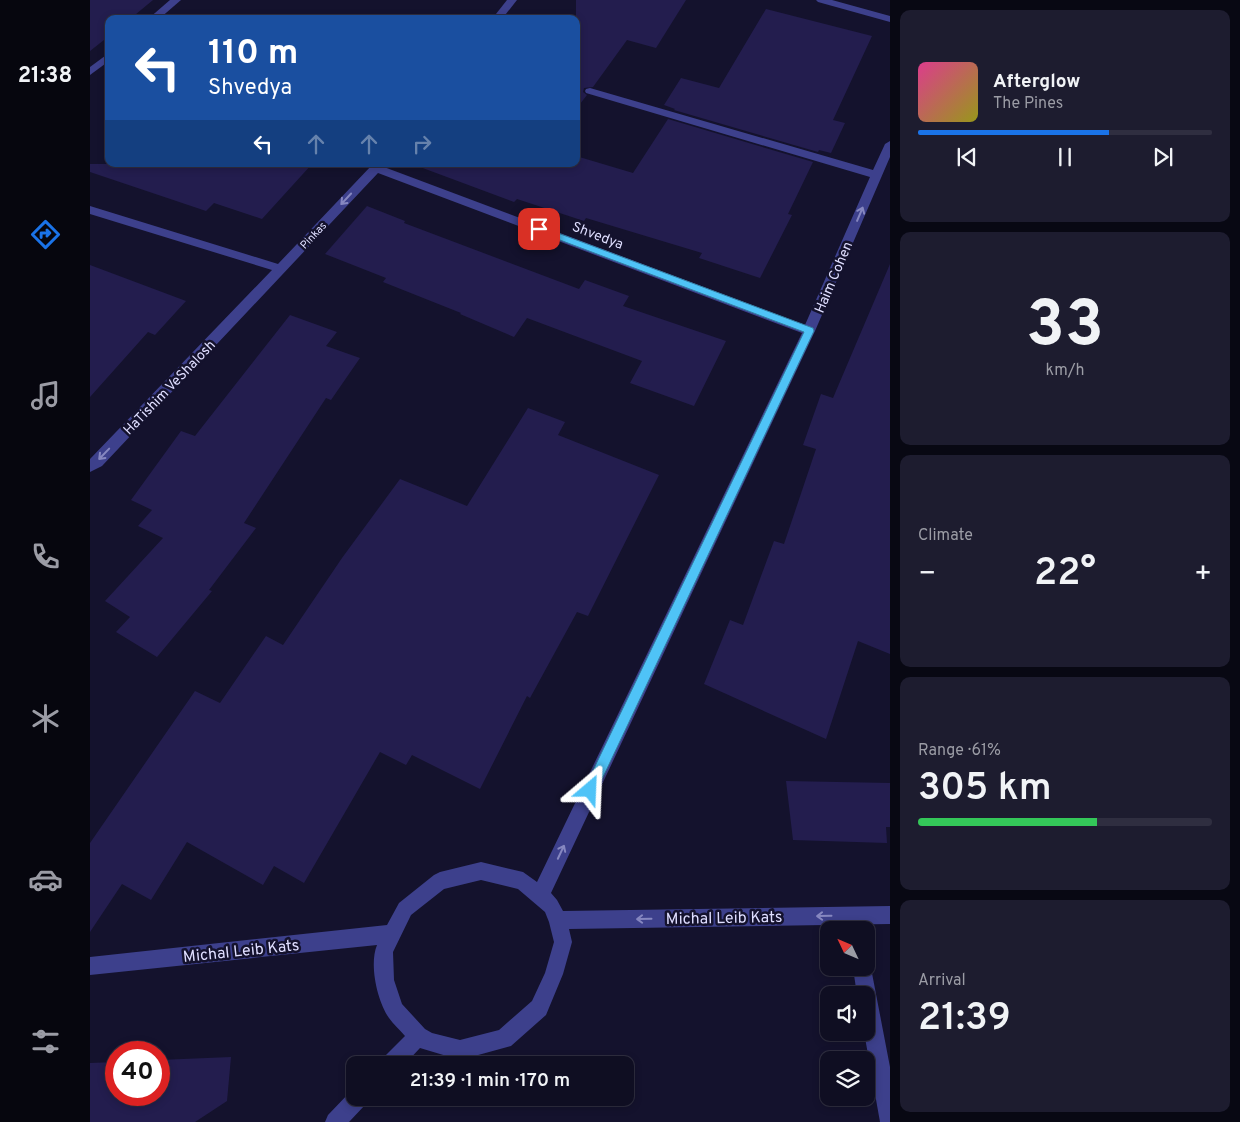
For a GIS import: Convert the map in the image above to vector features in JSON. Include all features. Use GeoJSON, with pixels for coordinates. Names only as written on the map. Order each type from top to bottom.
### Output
{"type":"FeatureCollection","features":[{"type":"Feature","properties":{"kind":"street"},"geometry":{"type":"LineString","coordinates":[[158,15],[176,0]]}},
{"type":"Feature","properties":{"kind":"street"},"geometry":{"type":"LineString","coordinates":[[500,15],[512,0]]}},
{"type":"Feature","properties":{"kind":"street"},"geometry":{"type":"LineString","coordinates":[[820,0],[890,19]]}},
{"type":"Feature","properties":{"kind":"street"},"geometry":{"type":"LineString","coordinates":[[90,72],[105,59]]}},
{"type":"Feature","properties":{"kind":"street"},"geometry":{"type":"LineString","coordinates":[[590,91],[877,175]]}},
{"type":"Feature","properties":{"kind":"street","name":"Haim Cohen"},"geometry":{"type":"LineString","coordinates":[[540,896],[809,331],[890,145]]}},
{"type":"Feature","properties":{"kind":"street","name":"Pinkas"},"geometry":{"type":"LineString","coordinates":[[247,305],[377,167]]}},
{"type":"Feature","properties":{"kind":"street","name":"Shvedya"},"geometry":{"type":"LineString","coordinates":[[381,167],[809,331]]}},
{"type":"Feature","properties":{"kind":"street"},"geometry":{"type":"LineString","coordinates":[[90,210],[281,269]]}},
{"type":"Feature","properties":{"kind":"street","name":"HaTishim VeShalosh"},"geometry":{"type":"LineString","coordinates":[[90,466],[97,462],[247,305]]}},
{"type":"Feature","properties":{"kind":"street"},"geometry":{"type":"LineString","coordinates":[[481,871],[522,881],[551,906],[558,920],[563,942],[554,974],[539,1008],[504,1039],[460,1050],[428,1042],[418,1036],[395,1010],[384,980],[384,952],[405,910],[440,881],[481,871]]}},
{"type":"Feature","properties":{"kind":"street","name":"Michal Leib Kats"},"geometry":{"type":"LineString","coordinates":[[862,921],[890,915]]}},
{"type":"Feature","properties":{"kind":"street","name":"Michal Leib Kats"},"geometry":{"type":"LineString","coordinates":[[558,920],[820,923]]}},
{"type":"Feature","properties":{"kind":"street","name":"Michal Leib Kats"},"geometry":{"type":"LineString","coordinates":[[90,966],[393,934]]}},
{"type":"Feature","properties":{"kind":"street"},"geometry":{"type":"LineString","coordinates":[[863,976],[890,1122]]}},
{"type":"Feature","properties":{"kind":"street"},"geometry":{"type":"LineString","coordinates":[[399,1056],[418,1036]]}},
{"type":"Feature","properties":{"kind":"street"},"geometry":{"type":"LineString","coordinates":[[335,1122],[350,1106]]}},
{"type":"Feature","properties":{"kind":"building"},"geometry":{"type":"Polygon","coordinates":[[[90,0],[153,0],[135,15],[105,15],[105,39],[90,51],[90,0]]]}},
{"type":"Feature","properties":{"kind":"building"},"geometry":{"type":"Polygon","coordinates":[[[576,0],[686,0],[656,48],[627,40],[593,87],[584,88],[583,92],[587,95],[580,104],[580,15],[576,15],[576,0]]]}},
{"type":"Feature","properties":{"kind":"building"},"geometry":{"type":"Polygon","coordinates":[[[766,9],[872,36],[833,120],[845,123],[831,153],[819,150],[818,152],[674,110],[664,105],[681,78],[719,88],[766,9]]]}},
{"type":"Feature","properties":{"kind":"building"},"geometry":{"type":"Polygon","coordinates":[[[668,119],[813,162],[788,214],[792,215],[760,278],[699,258],[702,253],[586,218],[584,221],[517,199],[514,202],[420,167],[580,167],[580,157],[633,173],[668,119]]]}},
{"type":"Feature","properties":{"kind":"building"},"geometry":{"type":"Polygon","coordinates":[[[90,164],[105,164],[105,167],[309,167],[262,219],[214,203],[206,211],[90,172],[90,164]]]}},
{"type":"Feature","properties":{"kind":"building"},"geometry":{"type":"Polygon","coordinates":[[[367,206],[405,221],[404,223],[579,289],[585,280],[629,296],[623,306],[726,341],[694,406],[630,383],[642,361],[527,318],[514,337],[461,313],[383,282],[386,278],[325,254],[367,206]]]}},
{"type":"Feature","properties":{"kind":"building"},"geometry":{"type":"Polygon","coordinates":[[[890,264],[890,654],[858,641],[826,739],[704,684],[730,620],[743,625],[774,541],[784,544],[816,449],[803,445],[821,394],[833,398],[890,264]]]}},
{"type":"Feature","properties":{"kind":"building"},"geometry":{"type":"Polygon","coordinates":[[[90,265],[186,301],[155,335],[148,332],[90,397],[90,265]]]}},
{"type":"Feature","properties":{"kind":"building"},"geometry":{"type":"Polygon","coordinates":[[[290,315],[337,332],[326,346],[360,358],[331,400],[326,398],[244,523],[256,528],[209,590],[212,591],[157,657],[116,632],[130,617],[105,601],[163,538],[138,526],[152,510],[131,500],[181,431],[195,436],[290,315]]]}},
{"type":"Feature","properties":{"kind":"building"},"geometry":{"type":"Polygon","coordinates":[[[528,408],[565,422],[558,435],[659,475],[588,616],[577,612],[530,698],[527,696],[480,789],[412,755],[406,765],[380,752],[304,883],[274,866],[263,885],[187,842],[151,900],[122,884],[90,932],[90,843],[195,691],[220,703],[266,636],[283,645],[342,558],[400,479],[467,506],[528,408]]]}},
{"type":"Feature","properties":{"kind":"building"},"geometry":{"type":"Polygon","coordinates":[[[786,781],[890,783],[890,827],[886,827],[887,843],[793,840],[786,781]]]}},
{"type":"Feature","properties":{"kind":"building"},"geometry":{"type":"Polygon","coordinates":[[[231,1057],[227,1101],[195,1122],[90,1122],[90,1063],[105,1062],[105,1106],[170,1106],[170,1060],[231,1057]]]}},
{"type":"Feature","properties":{"kind":"route"},"geometry":{"type":"LineString","coordinates":[[539,229],[809,331],[590,790]]}}]}
